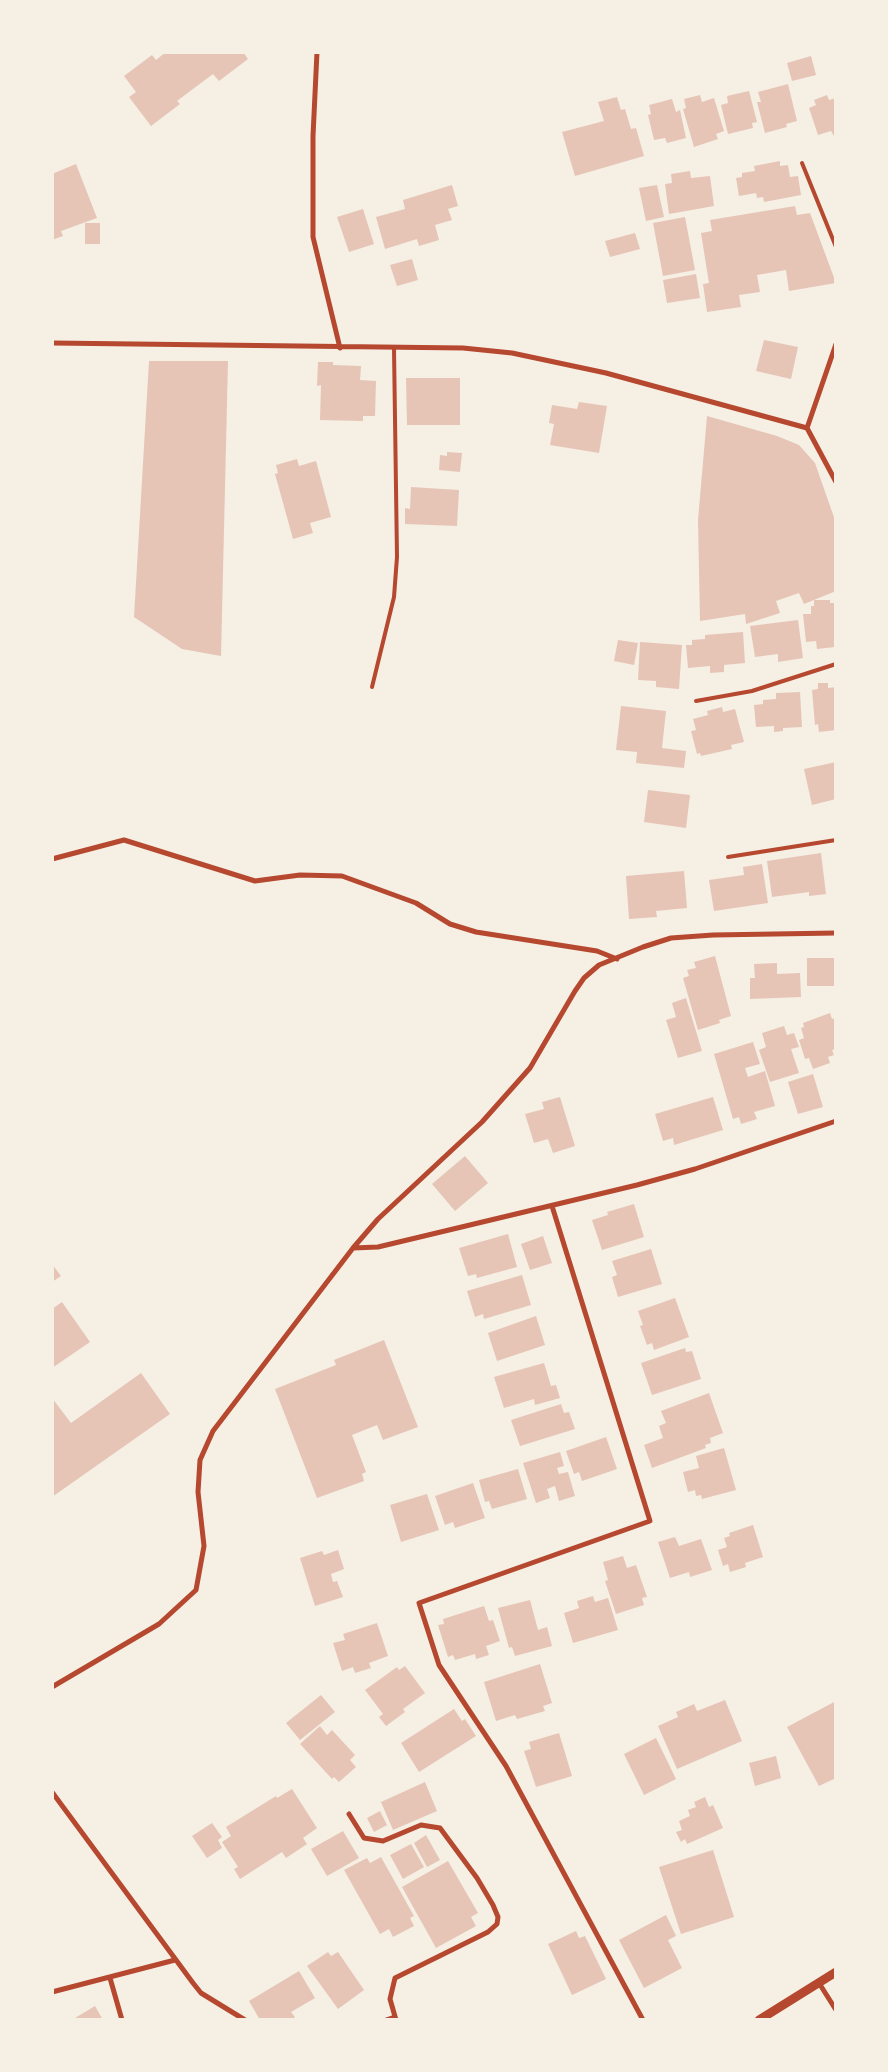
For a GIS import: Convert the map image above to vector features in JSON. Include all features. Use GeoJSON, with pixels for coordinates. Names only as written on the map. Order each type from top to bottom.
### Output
{"type":"FeatureCollection","features":[{"type":"Feature","properties":{"kind":"street"},"geometry":{"type":"LineString","coordinates":[[317,52],[313,136],[313,236],[340,348]]}},
{"type":"Feature","properties":{"kind":"street"},"geometry":{"type":"LineString","coordinates":[[52,343],[394,349],[463,348],[512,353],[606,373],[807,428],[836,482]]}},
{"type":"Feature","properties":{"kind":"street"},"geometry":{"type":"LineString","coordinates":[[807,428],[836,344]]}},
{"type":"Feature","properties":{"kind":"street"},"geometry":{"type":"LineString","coordinates":[[52,859],[124,840],[255,881],[300,875],[342,876],[416,902],[450,924],[476,932],[596,951],[617,959]]}},
{"type":"Feature","properties":{"kind":"street"},"geometry":{"type":"LineString","coordinates":[[52,1687],[159,1624],[196,1590],[204,1546],[198,1492],[200,1460],[212,1431],[353,1248],[378,1219],[482,1122],[530,1068],[562,1011],[584,978],[599,965],[617,959],[643,946],[671,938],[713,935],[836,933]]}},
{"type":"Feature","properties":{"kind":"street"},"geometry":{"type":"LineString","coordinates":[[353,1248],[378,1247],[637,1185],[695,1169],[836,1121]]}},
{"type":"Feature","properties":{"kind":"street"},"geometry":{"type":"LineString","coordinates":[[552,1206],[650,1521],[419,1603],[439,1665],[506,1766],[643,2020]]}},
{"type":"Feature","properties":{"kind":"street"},"geometry":{"type":"LineString","coordinates":[[52,1792],[175,1960],[202,1993],[245,2020]]}},
{"type":"Feature","properties":{"kind":"street"},"geometry":{"type":"LineString","coordinates":[[349,1814],[364,1838],[383,1841],[421,1825],[440,1828],[477,1878],[498,1917],[497,1924],[488,1932],[395,1978],[390,1999],[395,2018],[386,2020]]}},
{"type":"Feature","properties":{"kind":"street"},"geometry":{"type":"LineString","coordinates":[[52,1992],[175,1960]]}},
{"type":"Feature","properties":{"kind":"street"},"geometry":{"type":"LineString","coordinates":[[759,2020],[836,1972]]}},
{"type":"Feature","properties":{"kind":"street"},"geometry":{"type":"LineString","coordinates":[[110,1978],[122,2020]]}},
{"type":"Feature","properties":{"kind":"street"},"geometry":{"type":"LineString","coordinates":[[819,1983],[836,2010]]}},
{"type":"Feature","properties":{"kind":"lane"},"geometry":{"type":"LineString","coordinates":[[802,163],[836,247]]}},
{"type":"Feature","properties":{"kind":"lane"},"geometry":{"type":"LineString","coordinates":[[372,687],[394,597],[397,565],[394,349]]}},
{"type":"Feature","properties":{"kind":"lane"},"geometry":{"type":"LineString","coordinates":[[696,701],[752,691],[836,664]]}},
{"type":"Feature","properties":{"kind":"lane"},"geometry":{"type":"LineString","coordinates":[[728,857],[836,840]]}},
{"type":"Feature","properties":{"kind":"building"},"geometry":{"type":"Polygon","coordinates":[[[166,52],[243,52],[248,59],[219,81],[213,74],[177,101],[180,104],[151,126],[129,97],[136,92],[124,76],[152,55],[156,60],[166,52]]]}},
{"type":"Feature","properties":{"kind":"building"},"geometry":{"type":"Polygon","coordinates":[[[811,56],[816,75],[792,81],[787,63],[811,56]]]}},
{"type":"Feature","properties":{"kind":"building"},"geometry":{"type":"Polygon","coordinates":[[[788,84],[797,121],[786,124],[787,127],[765,133],[757,102],[761,102],[758,92],[788,84]]]}},
{"type":"Feature","properties":{"kind":"building"},"geometry":{"type":"Polygon","coordinates":[[[749,91],[757,122],[752,123],[753,128],[728,134],[721,105],[728,103],[727,96],[749,91]]]}},
{"type":"Feature","properties":{"kind":"building"},"geometry":{"type":"Polygon","coordinates":[[[700,95],[702,102],[714,98],[724,131],[716,134],[718,139],[694,147],[683,109],[686,108],[684,99],[700,95]]]}},
{"type":"Feature","properties":{"kind":"building"},"geometry":{"type":"Polygon","coordinates":[[[827,95],[829,100],[836,98],[836,136],[831,131],[818,135],[809,108],[816,105],[814,100],[827,95]]]}},
{"type":"Feature","properties":{"kind":"building"},"geometry":{"type":"Polygon","coordinates":[[[617,97],[621,110],[625,109],[631,129],[636,128],[644,156],[575,176],[562,132],[604,121],[598,102],[617,97]]]}},
{"type":"Feature","properties":{"kind":"building"},"geometry":{"type":"Polygon","coordinates":[[[672,99],[676,112],[680,110],[686,138],[667,143],[665,138],[654,140],[648,115],[651,114],[649,105],[672,99]]]}},
{"type":"Feature","properties":{"kind":"building"},"geometry":{"type":"Polygon","coordinates":[[[780,161],[780,166],[788,165],[790,177],[798,176],[801,195],[764,202],[763,197],[757,198],[756,193],[739,196],[736,178],[742,177],[742,173],[755,171],[754,166],[780,161]]]}},
{"type":"Feature","properties":{"kind":"building"},"geometry":{"type":"Polygon","coordinates":[[[76,164],[97,218],[61,231],[63,236],[52,240],[52,174],[76,164]]]}},
{"type":"Feature","properties":{"kind":"building"},"geometry":{"type":"Polygon","coordinates":[[[690,171],[691,178],[710,176],[714,206],[669,214],[665,184],[672,183],[671,174],[690,171]]]}},
{"type":"Feature","properties":{"kind":"building"},"geometry":{"type":"Polygon","coordinates":[[[452,185],[458,206],[448,209],[452,220],[435,225],[439,240],[419,246],[417,239],[385,249],[376,217],[405,209],[403,200],[452,185]]]}},
{"type":"Feature","properties":{"kind":"building"},"geometry":{"type":"Polygon","coordinates":[[[657,185],[664,217],[646,221],[639,188],[657,185]]]}},
{"type":"Feature","properties":{"kind":"building"},"geometry":{"type":"Polygon","coordinates":[[[795,206],[797,215],[810,213],[836,283],[789,291],[786,270],[757,275],[760,292],[739,295],[741,307],[707,312],[703,284],[709,283],[701,233],[712,231],[710,220],[795,206]]]}},
{"type":"Feature","properties":{"kind":"building"},"geometry":{"type":"Polygon","coordinates":[[[363,209],[374,244],[349,252],[337,217],[363,209]]]}},
{"type":"Feature","properties":{"kind":"building"},"geometry":{"type":"Polygon","coordinates":[[[685,217],[695,270],[663,276],[653,223],[685,217]]]}},
{"type":"Feature","properties":{"kind":"building"},"geometry":{"type":"Polygon","coordinates":[[[85,223],[100,223],[100,244],[85,244],[85,223]]]}},
{"type":"Feature","properties":{"kind":"building"},"geometry":{"type":"Polygon","coordinates":[[[635,233],[640,249],[610,257],[605,241],[635,233]]]}},
{"type":"Feature","properties":{"kind":"building"},"geometry":{"type":"Polygon","coordinates":[[[412,259],[418,280],[397,286],[390,265],[412,259]]]}},
{"type":"Feature","properties":{"kind":"building"},"geometry":{"type":"Polygon","coordinates":[[[696,274],[700,298],[667,303],[663,280],[696,274]]]}},
{"type":"Feature","properties":{"kind":"building"},"geometry":{"type":"Polygon","coordinates":[[[764,340],[798,347],[791,379],[756,371],[764,340]]]}},
{"type":"Feature","properties":{"kind":"building"},"geometry":{"type":"Polygon","coordinates":[[[149,361],[228,361],[221,656],[182,649],[134,617],[149,361]]]}},
{"type":"Feature","properties":{"kind":"building"},"geometry":{"type":"Polygon","coordinates":[[[318,362],[333,362],[333,365],[361,366],[360,380],[376,381],[375,416],[363,416],[363,421],[320,420],[321,385],[317,386],[318,362]]]}},
{"type":"Feature","properties":{"kind":"building"},"geometry":{"type":"Polygon","coordinates":[[[406,378],[460,378],[460,425],[407,425],[406,378]]]}},
{"type":"Feature","properties":{"kind":"building"},"geometry":{"type":"Polygon","coordinates":[[[579,402],[607,406],[599,453],[550,445],[554,424],[549,423],[552,405],[577,409],[579,402]]]}},
{"type":"Feature","properties":{"kind":"building"},"geometry":{"type":"Polygon","coordinates":[[[707,416],[777,436],[799,445],[815,463],[836,523],[836,591],[804,604],[799,593],[776,601],[780,613],[746,624],[745,614],[700,621],[698,520],[707,416]]]}},
{"type":"Feature","properties":{"kind":"building"},"geometry":{"type":"Polygon","coordinates":[[[447,452],[462,453],[460,472],[439,470],[440,455],[447,456],[447,452]]]}},
{"type":"Feature","properties":{"kind":"building"},"geometry":{"type":"Polygon","coordinates":[[[297,459],[299,466],[316,461],[331,517],[310,523],[313,533],[293,539],[275,474],[278,473],[276,465],[297,459]]]}},
{"type":"Feature","properties":{"kind":"building"},"geometry":{"type":"Polygon","coordinates":[[[411,487],[459,490],[457,526],[405,524],[405,508],[410,509],[411,487]]]}},
{"type":"Feature","properties":{"kind":"building"},"geometry":{"type":"Polygon","coordinates":[[[814,600],[830,600],[830,603],[836,603],[835,647],[817,649],[816,641],[806,642],[803,614],[811,614],[811,606],[814,606],[814,600]]]}},
{"type":"Feature","properties":{"kind":"building"},"geometry":{"type":"Polygon","coordinates":[[[798,620],[803,658],[778,662],[778,654],[755,657],[750,626],[798,620]]]}},
{"type":"Feature","properties":{"kind":"building"},"geometry":{"type":"Polygon","coordinates":[[[743,632],[745,663],[724,665],[724,672],[710,673],[710,666],[688,668],[686,645],[692,645],[692,640],[705,639],[705,635],[743,632]]]}},
{"type":"Feature","properties":{"kind":"building"},"geometry":{"type":"Polygon","coordinates":[[[618,640],[638,643],[634,665],[614,661],[618,640]]]}},
{"type":"Feature","properties":{"kind":"building"},"geometry":{"type":"Polygon","coordinates":[[[640,642],[682,645],[679,689],[656,687],[656,681],[638,680],[640,642]]]}},
{"type":"Feature","properties":{"kind":"building"},"geometry":{"type":"Polygon","coordinates":[[[818,683],[828,683],[828,688],[836,687],[836,730],[819,732],[818,724],[815,725],[812,690],[818,689],[818,683]]]}},
{"type":"Feature","properties":{"kind":"building"},"geometry":{"type":"Polygon","coordinates":[[[800,692],[802,727],[783,728],[783,731],[774,732],[774,726],[756,727],[754,705],[763,704],[763,700],[776,699],[776,693],[800,692]]]}},
{"type":"Feature","properties":{"kind":"building"},"geometry":{"type":"Polygon","coordinates":[[[621,706],[666,711],[662,748],[686,751],[684,768],[636,763],[637,752],[616,750],[621,706]]]}},
{"type":"Feature","properties":{"kind":"building"},"geometry":{"type":"Polygon","coordinates":[[[722,707],[723,712],[735,709],[744,742],[731,745],[732,749],[701,756],[700,753],[697,754],[691,731],[696,730],[693,719],[708,715],[707,711],[722,707]]]}},
{"type":"Feature","properties":{"kind":"building"},"geometry":{"type":"Polygon","coordinates":[[[836,762],[836,799],[812,805],[804,769],[836,762]]]}},
{"type":"Feature","properties":{"kind":"building"},"geometry":{"type":"Polygon","coordinates":[[[648,790],[690,795],[686,828],[644,822],[648,790]]]}},
{"type":"Feature","properties":{"kind":"building"},"geometry":{"type":"Polygon","coordinates":[[[821,853],[826,894],[809,896],[809,892],[772,897],[767,861],[821,853]]]}},
{"type":"Feature","properties":{"kind":"building"},"geometry":{"type":"Polygon","coordinates":[[[762,864],[768,903],[714,911],[709,880],[744,875],[743,867],[762,864]]]}},
{"type":"Feature","properties":{"kind":"building"},"geometry":{"type":"Polygon","coordinates":[[[684,871],[687,908],[656,911],[657,917],[629,919],[626,876],[684,871]]]}},
{"type":"Feature","properties":{"kind":"building"},"geometry":{"type":"Polygon","coordinates":[[[715,956],[731,1016],[719,1020],[720,1023],[698,1030],[683,978],[689,976],[687,970],[696,968],[694,962],[715,956]]]}},
{"type":"Feature","properties":{"kind":"building"},"geometry":{"type":"Polygon","coordinates":[[[807,958],[836,958],[836,986],[807,986],[807,958]]]}},
{"type":"Feature","properties":{"kind":"building"},"geometry":{"type":"Polygon","coordinates":[[[777,963],[777,974],[800,973],[801,997],[750,999],[750,978],[755,978],[754,964],[777,963]]]}},
{"type":"Feature","properties":{"kind":"building"},"geometry":{"type":"Polygon","coordinates":[[[686,998],[702,1051],[678,1058],[666,1020],[676,1017],[672,1003],[686,998]]]}},
{"type":"Feature","properties":{"kind":"building"},"geometry":{"type":"Polygon","coordinates":[[[830,1013],[832,1019],[836,1018],[836,1049],[832,1050],[834,1055],[828,1057],[830,1063],[813,1069],[809,1058],[805,1059],[799,1040],[804,1038],[801,1028],[804,1027],[803,1023],[830,1013]]]}},
{"type":"Feature","properties":{"kind":"building"},"geometry":{"type":"Polygon","coordinates":[[[784,1026],[787,1035],[794,1033],[799,1047],[791,1049],[799,1073],[770,1082],[759,1050],[766,1047],[762,1033],[784,1026]]]}},
{"type":"Feature","properties":{"kind":"building"},"geometry":{"type":"Polygon","coordinates":[[[753,1042],[760,1064],[745,1068],[748,1077],[765,1071],[775,1106],[754,1112],[757,1119],[741,1124],[739,1117],[733,1119],[714,1054],[753,1042]]]}},
{"type":"Feature","properties":{"kind":"building"},"geometry":{"type":"Polygon","coordinates":[[[813,1074],[823,1107],[798,1114],[788,1082],[813,1074]]]}},
{"type":"Feature","properties":{"kind":"building"},"geometry":{"type":"Polygon","coordinates":[[[560,1097],[575,1146],[553,1153],[548,1139],[534,1143],[525,1114],[544,1109],[542,1102],[560,1097]]]}},
{"type":"Feature","properties":{"kind":"building"},"geometry":{"type":"Polygon","coordinates":[[[713,1097],[723,1130],[674,1145],[673,1138],[663,1141],[655,1114],[713,1097]]]}},
{"type":"Feature","properties":{"kind":"building"},"geometry":{"type":"Polygon","coordinates":[[[465,1156],[488,1183],[455,1211],[432,1184],[465,1156]]]}},
{"type":"Feature","properties":{"kind":"building"},"geometry":{"type":"Polygon","coordinates":[[[634,1204],[644,1237],[602,1250],[592,1220],[608,1215],[607,1212],[634,1204]]]}},
{"type":"Feature","properties":{"kind":"building"},"geometry":{"type":"Polygon","coordinates":[[[508,1234],[517,1267],[477,1278],[476,1274],[468,1276],[459,1248],[508,1234]]]}},
{"type":"Feature","properties":{"kind":"building"},"geometry":{"type":"Polygon","coordinates":[[[543,1236],[552,1263],[530,1270],[521,1244],[543,1236]]]}},
{"type":"Feature","properties":{"kind":"building"},"geometry":{"type":"Polygon","coordinates":[[[651,1249],[662,1284],[618,1297],[612,1277],[617,1275],[612,1261],[651,1249]]]}},
{"type":"Feature","properties":{"kind":"building"},"geometry":{"type":"Polygon","coordinates":[[[52,1264],[61,1276],[52,1282],[52,1264]]]}},
{"type":"Feature","properties":{"kind":"building"},"geometry":{"type":"Polygon","coordinates":[[[522,1275],[531,1305],[484,1319],[483,1314],[475,1317],[467,1291],[522,1275]]]}},
{"type":"Feature","properties":{"kind":"building"},"geometry":{"type":"Polygon","coordinates":[[[675,1298],[689,1337],[654,1350],[652,1343],[647,1345],[640,1326],[643,1325],[638,1311],[675,1298]]]}},
{"type":"Feature","properties":{"kind":"building"},"geometry":{"type":"Polygon","coordinates":[[[62,1302],[90,1342],[52,1368],[52,1309],[62,1302]]]}},
{"type":"Feature","properties":{"kind":"building"},"geometry":{"type":"Polygon","coordinates":[[[536,1316],[545,1345],[497,1361],[488,1333],[536,1316]]]}},
{"type":"Feature","properties":{"kind":"building"},"geometry":{"type":"Polygon","coordinates":[[[384,1340],[418,1427],[383,1440],[377,1425],[352,1435],[366,1472],[362,1474],[364,1481],[317,1498],[275,1389],[336,1365],[334,1360],[384,1340]]]}},
{"type":"Feature","properties":{"kind":"building"},"geometry":{"type":"Polygon","coordinates":[[[685,1348],[686,1352],[692,1351],[701,1379],[652,1395],[641,1363],[685,1348]]]}},
{"type":"Feature","properties":{"kind":"building"},"geometry":{"type":"Polygon","coordinates":[[[544,1363],[551,1386],[556,1385],[560,1398],[535,1405],[534,1399],[504,1408],[494,1377],[544,1363]]]}},
{"type":"Feature","properties":{"kind":"building"},"geometry":{"type":"Polygon","coordinates":[[[141,1373],[170,1414],[52,1497],[52,1398],[71,1423],[141,1373]]]}},
{"type":"Feature","properties":{"kind":"building"},"geometry":{"type":"Polygon","coordinates":[[[709,1393],[723,1433],[710,1438],[711,1443],[705,1445],[706,1448],[652,1468],[644,1445],[663,1438],[659,1426],[666,1423],[661,1411],[709,1393]]]}},
{"type":"Feature","properties":{"kind":"building"},"geometry":{"type":"Polygon","coordinates":[[[561,1404],[564,1413],[569,1412],[575,1429],[520,1446],[511,1420],[561,1404]]]}},
{"type":"Feature","properties":{"kind":"building"},"geometry":{"type":"Polygon","coordinates":[[[606,1437],[617,1469],[582,1481],[579,1472],[574,1474],[566,1451],[606,1437]]]}},
{"type":"Feature","properties":{"kind":"building"},"geometry":{"type":"Polygon","coordinates":[[[724,1448],[736,1490],[702,1499],[701,1495],[696,1496],[695,1490],[688,1492],[683,1472],[699,1468],[696,1456],[724,1448]]]}},
{"type":"Feature","properties":{"kind":"building"},"geometry":{"type":"Polygon","coordinates":[[[560,1452],[564,1466],[557,1468],[559,1474],[568,1472],[575,1496],[559,1501],[555,1486],[547,1489],[550,1498],[536,1503],[523,1463],[560,1452]]]}},
{"type":"Feature","properties":{"kind":"building"},"geometry":{"type":"Polygon","coordinates":[[[518,1469],[527,1499],[492,1509],[489,1501],[485,1502],[479,1480],[518,1469]]]}},
{"type":"Feature","properties":{"kind":"building"},"geometry":{"type":"Polygon","coordinates":[[[473,1483],[485,1518],[455,1528],[453,1522],[445,1525],[435,1496],[473,1483]]]}},
{"type":"Feature","properties":{"kind":"building"},"geometry":{"type":"Polygon","coordinates":[[[427,1494],[439,1530],[401,1542],[390,1505],[427,1494]]]}},
{"type":"Feature","properties":{"kind":"building"},"geometry":{"type":"Polygon","coordinates":[[[753,1525],[763,1557],[745,1563],[746,1567],[730,1572],[728,1564],[723,1566],[718,1550],[727,1547],[724,1538],[730,1536],[729,1533],[753,1525]]]}},
{"type":"Feature","properties":{"kind":"building"},"geometry":{"type":"Polygon","coordinates":[[[675,1537],[679,1546],[701,1539],[712,1570],[690,1577],[689,1572],[670,1578],[658,1542],[675,1537]]]}},
{"type":"Feature","properties":{"kind":"building"},"geometry":{"type":"Polygon","coordinates":[[[338,1550],[344,1569],[331,1574],[333,1582],[337,1581],[343,1597],[315,1606],[300,1558],[322,1551],[324,1555],[338,1550]]]}},
{"type":"Feature","properties":{"kind":"building"},"geometry":{"type":"Polygon","coordinates":[[[623,1556],[627,1568],[636,1565],[647,1597],[642,1598],[644,1605],[616,1614],[605,1581],[608,1580],[603,1562],[623,1556]]]}},
{"type":"Feature","properties":{"kind":"building"},"geometry":{"type":"Polygon","coordinates":[[[593,1596],[595,1602],[608,1598],[618,1630],[573,1643],[564,1613],[579,1608],[577,1601],[593,1596]]]}},
{"type":"Feature","properties":{"kind":"building"},"geometry":{"type":"Polygon","coordinates":[[[530,1600],[538,1630],[547,1627],[552,1646],[515,1656],[512,1647],[509,1648],[498,1608],[530,1600]]]}},
{"type":"Feature","properties":{"kind":"building"},"geometry":{"type":"Polygon","coordinates":[[[484,1606],[489,1621],[493,1620],[500,1641],[486,1646],[489,1655],[476,1659],[475,1654],[455,1660],[453,1655],[448,1657],[438,1625],[444,1624],[443,1619],[484,1606]]]}},
{"type":"Feature","properties":{"kind":"building"},"geometry":{"type":"Polygon","coordinates":[[[377,1623],[388,1656],[369,1663],[371,1668],[355,1673],[353,1667],[342,1671],[333,1643],[345,1640],[343,1634],[377,1623]]]}},
{"type":"Feature","properties":{"kind":"building"},"geometry":{"type":"Polygon","coordinates":[[[540,1664],[552,1703],[543,1706],[545,1711],[517,1719],[515,1715],[496,1721],[484,1682],[540,1664]]]}},
{"type":"Feature","properties":{"kind":"building"},"geometry":{"type":"Polygon","coordinates":[[[405,1666],[425,1693],[403,1709],[405,1712],[386,1726],[379,1717],[383,1714],[365,1690],[397,1667],[399,1670],[405,1666]]]}},
{"type":"Feature","properties":{"kind":"building"},"geometry":{"type":"Polygon","coordinates":[[[321,1695],[335,1712],[300,1740],[286,1723],[321,1695]]]}},
{"type":"Feature","properties":{"kind":"building"},"geometry":{"type":"Polygon","coordinates":[[[725,1700],[742,1741],[677,1769],[658,1726],[678,1717],[676,1712],[694,1704],[697,1711],[725,1700]]]}},
{"type":"Feature","properties":{"kind":"building"},"geometry":{"type":"Polygon","coordinates":[[[836,1701],[836,1778],[819,1786],[787,1727],[836,1701]]]}},
{"type":"Feature","properties":{"kind":"building"},"geometry":{"type":"Polygon","coordinates":[[[454,1709],[462,1721],[465,1719],[476,1736],[419,1772],[401,1743],[454,1709]]]}},
{"type":"Feature","properties":{"kind":"building"},"geometry":{"type":"Polygon","coordinates":[[[320,1726],[327,1735],[332,1730],[355,1755],[350,1760],[356,1767],[339,1782],[334,1777],[332,1779],[300,1744],[320,1726]]]}},
{"type":"Feature","properties":{"kind":"building"},"geometry":{"type":"Polygon","coordinates":[[[559,1733],[572,1776],[536,1787],[524,1751],[531,1749],[529,1742],[559,1733]]]}},
{"type":"Feature","properties":{"kind":"building"},"geometry":{"type":"Polygon","coordinates":[[[656,1738],[676,1779],[644,1795],[624,1754],[656,1738]]]}},
{"type":"Feature","properties":{"kind":"building"},"geometry":{"type":"Polygon","coordinates":[[[776,1756],[781,1778],[755,1786],[749,1763],[776,1756]]]}},
{"type":"Feature","properties":{"kind":"building"},"geometry":{"type":"Polygon","coordinates":[[[425,1782],[437,1811],[393,1830],[381,1802],[425,1782]]]}},
{"type":"Feature","properties":{"kind":"building"},"geometry":{"type":"Polygon","coordinates":[[[292,1789],[317,1828],[303,1838],[307,1844],[286,1858],[282,1852],[240,1879],[234,1869],[238,1867],[222,1842],[231,1836],[226,1827],[276,1796],[277,1798],[292,1789]]]}},
{"type":"Feature","properties":{"kind":"building"},"geometry":{"type":"Polygon","coordinates":[[[705,1797],[709,1807],[713,1805],[723,1828],[687,1844],[685,1839],[681,1842],[676,1832],[682,1830],[679,1821],[690,1816],[688,1810],[696,1807],[694,1802],[705,1797]]]}},
{"type":"Feature","properties":{"kind":"building"},"geometry":{"type":"Polygon","coordinates":[[[380,1811],[387,1825],[374,1832],[367,1818],[380,1811]]]}},
{"type":"Feature","properties":{"kind":"building"},"geometry":{"type":"Polygon","coordinates":[[[212,1823],[222,1837],[218,1840],[222,1848],[207,1858],[192,1836],[212,1823]]]}},
{"type":"Feature","properties":{"kind":"building"},"geometry":{"type":"Polygon","coordinates":[[[343,1831],[359,1858],[327,1876],[311,1849],[343,1831]]]}},
{"type":"Feature","properties":{"kind":"building"},"geometry":{"type":"Polygon","coordinates":[[[426,1835],[440,1860],[427,1867],[414,1843],[426,1835]]]}},
{"type":"Feature","properties":{"kind":"building"},"geometry":{"type":"Polygon","coordinates":[[[411,1844],[424,1867],[403,1879],[390,1855],[411,1844]]]}},
{"type":"Feature","properties":{"kind":"building"},"geometry":{"type":"Polygon","coordinates":[[[713,1850],[734,1917],[681,1934],[659,1867],[713,1850]]]}},
{"type":"Feature","properties":{"kind":"building"},"geometry":{"type":"Polygon","coordinates":[[[381,1857],[414,1916],[410,1918],[414,1926],[393,1937],[389,1929],[380,1934],[344,1870],[367,1858],[370,1863],[381,1857]]]}},
{"type":"Feature","properties":{"kind":"building"},"geometry":{"type":"Polygon","coordinates":[[[448,1861],[478,1913],[471,1917],[476,1926],[436,1948],[402,1887],[448,1861]]]}},
{"type":"Feature","properties":{"kind":"building"},"geometry":{"type":"Polygon","coordinates":[[[666,1915],[676,1936],[668,1940],[682,1968],[644,1988],[619,1940],[666,1915]]]}},
{"type":"Feature","properties":{"kind":"building"},"geometry":{"type":"Polygon","coordinates":[[[576,1931],[579,1938],[585,1936],[606,1979],[572,1995],[548,1944],[576,1931]]]}},
{"type":"Feature","properties":{"kind":"building"},"geometry":{"type":"Polygon","coordinates":[[[328,1952],[331,1956],[338,1952],[364,1990],[338,2009],[307,1966],[328,1952]]]}},
{"type":"Feature","properties":{"kind":"building"},"geometry":{"type":"Polygon","coordinates":[[[299,1971],[315,1998],[291,2012],[295,2017],[291,2020],[260,2020],[249,2001],[299,1971]]]}},
{"type":"Feature","properties":{"kind":"building"},"geometry":{"type":"Polygon","coordinates":[[[95,2006],[103,2020],[76,2020],[75,2018],[95,2006]]]}}]}
